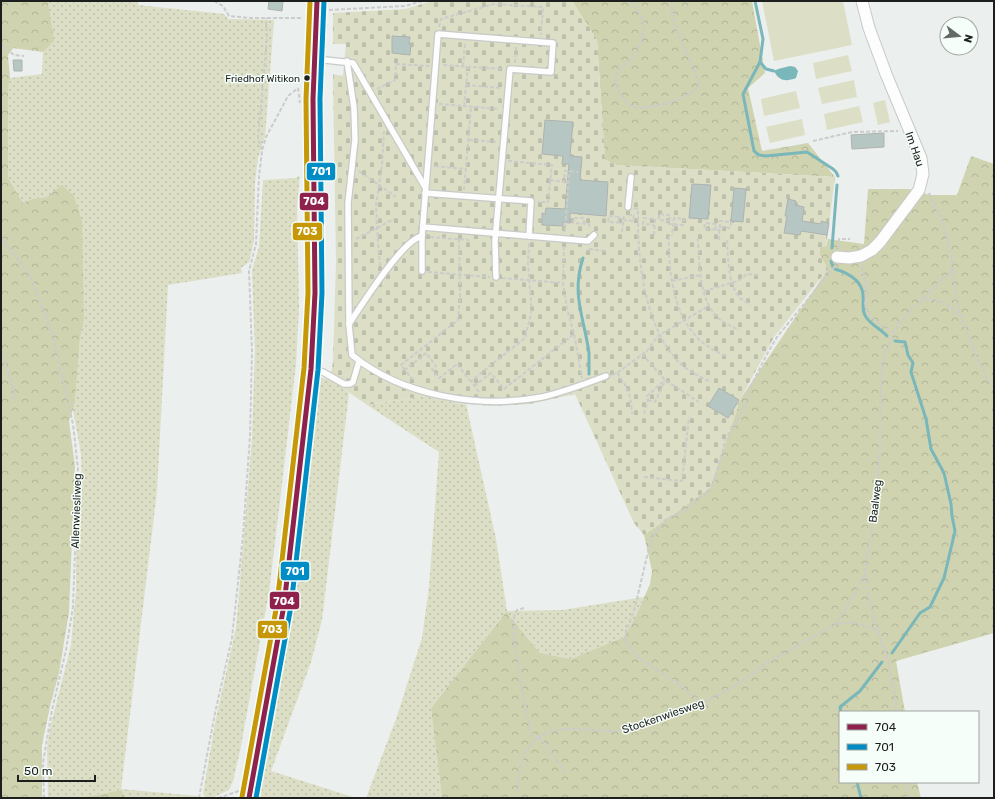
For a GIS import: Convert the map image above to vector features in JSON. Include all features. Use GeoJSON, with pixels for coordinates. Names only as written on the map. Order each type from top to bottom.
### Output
{"type":"FeatureCollection","features":[{"type":"Feature","properties":{"kind":"main road"},"geometry":{"type":"LineString","coordinates":[[243,795],[284,606],[311,369],[315,292],[313,99],[317,1]]}},
{"type":"Feature","properties":{"kind":"street","name":"Im Hau"},"geometry":{"type":"LineString","coordinates":[[861,256],[872,250],[880,242],[919,190],[923,174],[921,158],[886,74],[862,1]]}},
{"type":"Feature","properties":{"kind":"street"},"geometry":{"type":"LineString","coordinates":[[837,257],[849,258],[861,256]]}},
{"type":"Feature","properties":{"kind":"lane"},"geometry":{"type":"LineString","coordinates":[[422,271],[422,227],[438,34],[553,43],[550,72],[512,69],[508,89],[498,199],[496,277]]}},
{"type":"Feature","properties":{"kind":"lane"},"geometry":{"type":"LineString","coordinates":[[314,59],[347,61],[354,63],[425,190]]}},
{"type":"Feature","properties":{"kind":"lane"},"geometry":{"type":"LineString","coordinates":[[347,61],[354,108],[355,140],[348,203],[350,283],[349,325],[352,355],[359,361],[388,377],[421,390],[461,399],[501,402],[542,397],[583,385],[606,376]]}},
{"type":"Feature","properties":{"kind":"lane"},"geometry":{"type":"LineString","coordinates":[[628,208],[631,177]]}},
{"type":"Feature","properties":{"kind":"lane"},"geometry":{"type":"LineString","coordinates":[[425,190],[464,196],[531,201],[529,236]]}},
{"type":"Feature","properties":{"kind":"lane"},"geometry":{"type":"LineString","coordinates":[[422,227],[564,239],[588,240],[594,236]]}},
{"type":"Feature","properties":{"kind":"lane"},"geometry":{"type":"LineString","coordinates":[[349,325],[381,276],[416,237],[422,236]]}},
{"type":"Feature","properties":{"kind":"lane"},"geometry":{"type":"LineString","coordinates":[[311,369],[323,372],[344,384],[350,384],[353,382],[359,361]]}},
{"type":"Feature","properties":{"kind":"path"},"geometry":{"type":"LineString","coordinates":[[214,1],[223,6],[229,16],[303,18]]}},
{"type":"Feature","properties":{"kind":"path"},"geometry":{"type":"LineString","coordinates":[[329,10],[378,6],[405,6],[423,1]]}},
{"type":"Feature","properties":{"kind":"path"},"geometry":{"type":"LineString","coordinates":[[630,1],[635,5],[644,27],[639,47],[635,54],[617,73],[615,82],[619,92],[627,103],[636,108],[662,105],[680,99],[694,90],[698,85],[692,63],[680,38],[672,2],[668,1]]}},
{"type":"Feature","properties":{"kind":"path"},"geometry":{"type":"LineString","coordinates":[[438,34],[441,19],[494,4],[543,7],[540,42]]}},
{"type":"Feature","properties":{"kind":"path"},"geometry":{"type":"LineString","coordinates":[[262,151],[258,139],[267,38],[266,18]]}},
{"type":"Feature","properties":{"kind":"path"},"geometry":{"type":"LineString","coordinates":[[463,66],[466,36]]}},
{"type":"Feature","properties":{"kind":"path"},"geometry":{"type":"LineString","coordinates":[[371,92],[395,80],[396,64],[512,69],[517,40]]}},
{"type":"Feature","properties":{"kind":"path"},"geometry":{"type":"LineString","coordinates":[[1,45],[14,55],[24,56]]}},
{"type":"Feature","properties":{"kind":"path"},"geometry":{"type":"LineString","coordinates":[[464,106],[468,66]]}},
{"type":"Feature","properties":{"kind":"path"},"geometry":{"type":"LineString","coordinates":[[466,85],[508,89]]}},
{"type":"Feature","properties":{"kind":"path"},"geometry":{"type":"LineString","coordinates":[[199,798],[215,713],[232,638],[243,536],[250,436],[252,351],[249,271],[256,244],[259,176],[262,151],[266,137],[288,96],[298,88]]}},
{"type":"Feature","properties":{"kind":"path"},"geometry":{"type":"LineString","coordinates":[[432,104],[506,110]]}},
{"type":"Feature","properties":{"kind":"path"},"geometry":{"type":"LineString","coordinates":[[464,196],[471,107]]}},
{"type":"Feature","properties":{"kind":"path"},"geometry":{"type":"LineString","coordinates":[[381,276],[376,206],[382,165],[384,116]]}},
{"type":"Feature","properties":{"kind":"path"},"geometry":{"type":"LineString","coordinates":[[813,141],[852,132],[887,130],[910,131]]}},
{"type":"Feature","properties":{"kind":"path"},"geometry":{"type":"LineString","coordinates":[[468,140],[503,142]]}},
{"type":"Feature","properties":{"kind":"path"},"geometry":{"type":"LineString","coordinates":[[502,160],[552,165],[548,202],[531,201]]}},
{"type":"Feature","properties":{"kind":"path"},"geometry":{"type":"LineString","coordinates":[[428,165],[466,169]]}},
{"type":"Feature","properties":{"kind":"path"},"geometry":{"type":"LineString","coordinates":[[353,167],[396,197]]}},
{"type":"Feature","properties":{"kind":"path"},"geometry":{"type":"LineString","coordinates":[[550,180],[564,182],[565,171],[578,172]]}},
{"type":"Feature","properties":{"kind":"path"},"geometry":{"type":"LineString","coordinates":[[565,224],[569,172]]}},
{"type":"Feature","properties":{"kind":"path"},"geometry":{"type":"LineString","coordinates":[[930,194],[942,218],[947,237],[951,253],[956,300],[962,319],[978,358],[994,390]]}},
{"type":"Feature","properties":{"kind":"path"},"geometry":{"type":"LineString","coordinates":[[638,209],[637,234],[640,265],[650,312],[659,335],[669,351],[682,365],[711,382]]}},
{"type":"Feature","properties":{"kind":"path"},"geometry":{"type":"LineString","coordinates":[[618,223],[619,217],[609,216],[608,222],[618,223],[623,222],[634,221],[634,215],[624,214],[623,222],[622,232]]}},
{"type":"Feature","properties":{"kind":"path"},"geometry":{"type":"LineString","coordinates":[[670,221],[659,220],[660,214],[670,215],[670,221],[669,224],[673,224],[684,225],[684,219],[674,218],[673,224],[672,236]]}},
{"type":"Feature","properties":{"kind":"path"},"geometry":{"type":"LineString","coordinates":[[584,224],[584,218],[574,218],[573,223],[584,224],[589,224],[594,236]]}},
{"type":"Feature","properties":{"kind":"path"},"geometry":{"type":"LineString","coordinates":[[654,226],[643,224],[644,218],[655,219],[654,235]]}},
{"type":"Feature","properties":{"kind":"path"},"geometry":{"type":"LineString","coordinates":[[348,243],[394,219]]}},
{"type":"Feature","properties":{"kind":"path"},"geometry":{"type":"LineString","coordinates":[[715,230],[716,224],[705,223],[704,229],[715,230],[720,229],[730,228],[731,222],[720,221],[720,229],[719,240]]}},
{"type":"Feature","properties":{"kind":"path"},"geometry":{"type":"LineString","coordinates":[[421,390],[401,365],[458,320],[460,302],[460,230]]}},
{"type":"Feature","properties":{"kind":"path"},"geometry":{"type":"LineString","coordinates":[[471,381],[525,338],[531,314],[532,302],[528,263],[529,236]]}},
{"type":"Feature","properties":{"kind":"path"},"geometry":{"type":"LineString","coordinates":[[669,236],[669,256],[672,281],[679,308],[684,320],[695,336],[703,344],[725,356]]}},
{"type":"Feature","properties":{"kind":"path","name":"Allenwiesliweg"},"geometry":{"type":"LineString","coordinates":[[1,238],[30,275],[52,333],[73,424],[78,469],[73,607],[66,650],[52,710],[43,763],[44,798]]}},
{"type":"Feature","properties":{"kind":"path"},"geometry":{"type":"LineString","coordinates":[[698,238],[701,275],[709,306],[716,316],[726,324],[739,330]]}},
{"type":"Feature","properties":{"kind":"path"},"geometry":{"type":"LineString","coordinates":[[564,239],[563,283],[583,385]]}},
{"type":"Feature","properties":{"kind":"path"},"geometry":{"type":"LineString","coordinates":[[703,703],[684,688],[639,658],[625,642],[626,630],[634,611],[649,548],[653,536],[664,521],[688,510],[698,498],[708,492],[714,481],[726,438],[737,422],[745,406],[752,386],[767,354],[777,338],[836,265],[839,239],[850,239]]}},
{"type":"Feature","properties":{"kind":"path"},"geometry":{"type":"LineString","coordinates":[[727,240],[732,283],[740,298],[750,305]]}},
{"type":"Feature","properties":{"kind":"path"},"geometry":{"type":"LineString","coordinates":[[861,256],[867,292],[865,303],[870,316],[894,332]]}},
{"type":"Feature","properties":{"kind":"path","name":"Baalweg"},"geometry":{"type":"LineString","coordinates":[[897,711],[888,660],[870,603],[865,573],[876,498],[880,451],[881,373],[886,349],[894,332],[911,310],[952,270]]}},
{"type":"Feature","properties":{"kind":"path"},"geometry":{"type":"LineString","coordinates":[[704,291],[738,281],[748,274],[759,275]]}},
{"type":"Feature","properties":{"kind":"path"},"geometry":{"type":"LineString","coordinates":[[672,281],[701,275]]}},
{"type":"Feature","properties":{"kind":"path"},"geometry":{"type":"LineString","coordinates":[[922,300],[939,300],[954,309],[962,319]]}},
{"type":"Feature","properties":{"kind":"path"},"geometry":{"type":"LineString","coordinates":[[606,376],[617,373],[647,351],[659,335],[709,306]]}},
{"type":"Feature","properties":{"kind":"path"},"geometry":{"type":"LineString","coordinates":[[474,386],[491,373],[504,389],[574,334]]}},
{"type":"Feature","properties":{"kind":"path"},"geometry":{"type":"LineString","coordinates":[[1,350],[14,392],[14,404]]}},
{"type":"Feature","properties":{"kind":"path"},"geometry":{"type":"LineString","coordinates":[[405,370],[426,353],[436,366],[432,369],[439,378],[457,364],[486,401]]}},
{"type":"Feature","properties":{"kind":"path"},"geometry":{"type":"LineString","coordinates":[[642,354],[665,380],[699,402]]}},
{"type":"Feature","properties":{"kind":"path"},"geometry":{"type":"LineString","coordinates":[[617,373],[626,385],[631,398],[632,414]]}},
{"type":"Feature","properties":{"kind":"path"},"geometry":{"type":"LineString","coordinates":[[644,414],[648,400],[647,396],[665,380]]}},
{"type":"Feature","properties":{"kind":"path"},"geometry":{"type":"LineString","coordinates":[[648,400],[655,402],[665,380]]}},
{"type":"Feature","properties":{"kind":"path"},"geometry":{"type":"LineString","coordinates":[[644,477],[682,480],[689,417]]}},
{"type":"Feature","properties":{"kind":"path"},"geometry":{"type":"LineString","coordinates":[[836,625],[859,587],[865,573]]}},
{"type":"Feature","properties":{"kind":"path"},"geometry":{"type":"LineString","coordinates":[[524,608],[517,610],[514,616],[514,643],[524,705],[531,732],[535,740]]}},
{"type":"Feature","properties":{"kind":"path","name":"Stockenwiesweg"},"geometry":{"type":"LineString","coordinates":[[518,798],[518,780],[523,756],[539,736],[554,730],[567,728],[604,732],[618,731],[703,703],[732,687],[765,664],[844,622],[860,623],[878,632]]}},
{"type":"Feature","properties":{"kind":"path"},"geometry":{"type":"LineString","coordinates":[[539,736],[567,775]]}},
{"type":"Feature","properties":{"kind":"path"},"geometry":{"type":"LineString","coordinates":[[908,783],[908,798]]}},
{"type":"Feature","properties":{"kind":"path"},"geometry":{"type":"LineString","coordinates":[[218,798],[243,795]]}},
{"type":"Feature","properties":{"kind":"green space"},"geometry":{"type":"Polygon","coordinates":[[[1,1],[48,1],[54,41],[43,52],[13,48],[8,55],[10,78],[8,89],[8,178],[23,203],[32,199],[47,197],[62,185],[74,196],[82,221],[84,321],[80,338],[75,403],[69,421],[75,467],[69,612],[59,673],[42,745],[42,798],[1,798],[1,1]]]}},
{"type":"Feature","properties":{"kind":"green space"},"geometry":{"type":"Polygon","coordinates":[[[48,1],[138,1],[138,5],[224,14],[228,19],[274,20],[265,136],[258,158],[255,182],[254,241],[249,262],[241,268],[242,273],[168,285],[157,491],[121,789],[198,796],[197,798],[126,798],[121,790],[80,798],[48,798],[47,749],[50,728],[71,645],[76,589],[76,548],[82,490],[81,454],[73,410],[75,403],[80,338],[84,321],[82,275],[47,197],[32,199],[23,203],[8,178],[8,88],[10,78],[42,74],[43,52],[47,47],[48,1]]]}},
{"type":"Feature","properties":{"kind":"green space","name":"Friedhof Witikon"},"geometry":{"type":"Polygon","coordinates":[[[432,1],[572,1],[597,40],[605,160],[617,165],[835,177],[826,247],[820,247],[819,254],[828,269],[774,337],[741,398],[710,488],[644,535],[634,523],[575,394],[530,404],[492,406],[456,403],[425,396],[367,405],[330,379],[333,362],[336,261],[333,74],[343,76],[346,44],[333,44],[333,13],[405,9],[432,1]]]}},
{"type":"Feature","properties":{"kind":"green space"},"geometry":{"type":"Polygon","coordinates":[[[572,1],[752,1],[765,73],[748,88],[762,151],[808,143],[835,177],[617,165],[605,160],[597,40],[572,1]]]}},
{"type":"Feature","properties":{"kind":"green space"},"geometry":{"type":"Polygon","coordinates":[[[762,1],[843,1],[852,45],[774,61],[762,1]]]}},
{"type":"Feature","properties":{"kind":"green space"},"geometry":{"type":"Polygon","coordinates":[[[848,55],[852,71],[816,79],[813,63],[848,55]]]}},
{"type":"Feature","properties":{"kind":"green space"},"geometry":{"type":"Polygon","coordinates":[[[854,80],[857,97],[822,104],[818,88],[854,80]]]}},
{"type":"Feature","properties":{"kind":"green space"},"geometry":{"type":"Polygon","coordinates":[[[796,91],[800,108],[764,116],[761,99],[796,91]]]}},
{"type":"Feature","properties":{"kind":"green space"},"geometry":{"type":"Polygon","coordinates":[[[885,100],[890,122],[878,125],[873,103],[885,100]]]}},
{"type":"Feature","properties":{"kind":"green space"},"geometry":{"type":"Polygon","coordinates":[[[859,106],[863,122],[827,130],[824,114],[859,106]]]}},
{"type":"Feature","properties":{"kind":"green space"},"geometry":{"type":"Polygon","coordinates":[[[802,119],[805,135],[770,143],[766,127],[802,119]]]}},
{"type":"Feature","properties":{"kind":"green space"},"geometry":{"type":"Polygon","coordinates":[[[971,156],[994,164],[994,633],[896,661],[905,711],[839,711],[839,783],[917,783],[921,798],[442,798],[431,708],[507,611],[510,617],[540,653],[571,659],[624,637],[636,616],[650,584],[652,571],[644,535],[710,488],[741,398],[828,269],[819,254],[820,246],[826,247],[828,239],[864,244],[868,189],[909,189],[930,195],[957,195],[971,156]]]}},
{"type":"Feature","properties":{"kind":"green space"},"geometry":{"type":"Polygon","coordinates":[[[300,175],[297,205],[299,307],[296,364],[269,592],[240,751],[233,781],[229,790],[214,797],[206,798],[203,794],[215,723],[236,628],[252,439],[255,351],[252,270],[259,247],[263,180],[296,178],[300,175]]]}},
{"type":"Feature","properties":{"kind":"green space"},"geometry":{"type":"Polygon","coordinates":[[[319,378],[330,379],[349,393],[322,620],[311,662],[271,771],[356,798],[255,798],[288,633],[299,555],[319,378]]]}},
{"type":"Feature","properties":{"kind":"green space"},"geometry":{"type":"Polygon","coordinates":[[[425,396],[466,404],[496,539],[507,611],[431,708],[442,798],[366,798],[396,719],[422,638],[429,587],[439,452],[367,405],[425,396]]]}},
{"type":"Feature","properties":{"kind":"green space"},"geometry":{"type":"Polygon","coordinates":[[[644,597],[636,617],[624,637],[571,659],[540,653],[510,617],[507,611],[562,610],[644,597]]]}},
{"type":"Feature","properties":{"kind":"green space"},"geometry":{"type":"Polygon","coordinates":[[[121,790],[126,798],[80,798],[121,790]]]}},
{"type":"Feature","properties":{"kind":"water"},"geometry":{"type":"Polygon","coordinates":[[[790,66],[795,67],[798,71],[796,78],[783,80],[778,77],[774,71],[778,69],[790,66]]]}},
{"type":"Feature","properties":{"kind":"building"},"geometry":{"type":"Polygon","coordinates":[[[269,1],[283,1],[282,11],[268,9],[269,1]]]}},
{"type":"Feature","properties":{"kind":"building"},"geometry":{"type":"Polygon","coordinates":[[[392,36],[410,37],[410,55],[392,53],[392,36]]]}},
{"type":"Feature","properties":{"kind":"building"},"geometry":{"type":"Polygon","coordinates":[[[13,60],[22,60],[22,71],[14,71],[13,60]]]}},
{"type":"Feature","properties":{"kind":"building"},"geometry":{"type":"Polygon","coordinates":[[[545,120],[573,122],[570,156],[582,157],[580,180],[608,182],[606,216],[570,213],[570,223],[563,222],[563,226],[542,225],[542,213],[545,214],[546,208],[565,209],[569,164],[562,164],[563,156],[542,154],[545,120]]]}},
{"type":"Feature","properties":{"kind":"building"},"geometry":{"type":"Polygon","coordinates":[[[884,133],[884,147],[852,149],[851,135],[884,133]]]}},
{"type":"Feature","properties":{"kind":"building"},"geometry":{"type":"Polygon","coordinates":[[[692,184],[711,185],[708,219],[689,218],[692,184]]]}},
{"type":"Feature","properties":{"kind":"building"},"geometry":{"type":"Polygon","coordinates":[[[734,188],[746,189],[743,222],[731,221],[734,188]]]}},
{"type":"Feature","properties":{"kind":"building"},"geometry":{"type":"Polygon","coordinates":[[[788,199],[796,201],[795,205],[804,207],[802,221],[821,224],[821,221],[829,223],[827,235],[801,231],[800,235],[784,233],[788,199]]]}},
{"type":"Feature","properties":{"kind":"building"},"geometry":{"type":"Polygon","coordinates":[[[719,388],[739,400],[728,418],[708,406],[719,388]]]}},
{"type":"Feature","properties":{"kind":"waterway"},"geometry":{"type":"LineString","coordinates":[[755,1],[763,39],[760,62],[743,94],[754,151],[759,155],[766,156],[807,152],[833,169],[838,176]]}},
{"type":"Feature","properties":{"kind":"waterway"},"geometry":{"type":"LineString","coordinates":[[760,62],[766,69],[774,71]]}},
{"type":"Feature","properties":{"kind":"waterway"},"geometry":{"type":"LineString","coordinates":[[832,248],[837,185]]}},
{"type":"Feature","properties":{"kind":"waterway"},"geometry":{"type":"LineString","coordinates":[[583,258],[578,283],[578,294],[589,353],[589,374]]}},
{"type":"Feature","properties":{"kind":"waterway"},"geometry":{"type":"LineString","coordinates":[[831,261],[833,267]]}},
{"type":"Feature","properties":{"kind":"waterway"},"geometry":{"type":"LineString","coordinates":[[835,269],[849,275],[857,281],[862,290],[864,314],[868,320],[887,336]]}},
{"type":"Feature","properties":{"kind":"waterway"},"geometry":{"type":"LineString","coordinates":[[892,653],[920,613],[930,607],[944,578],[955,531],[944,473],[931,449],[926,419],[911,372],[913,363],[908,355],[905,342],[895,341]]}},
{"type":"Feature","properties":{"kind":"waterway"},"geometry":{"type":"LineString","coordinates":[[841,711],[840,707],[860,691],[882,662]]}},
{"type":"Feature","properties":{"kind":"waterway"},"geometry":{"type":"LineString","coordinates":[[857,783],[861,798]]}},
{"type":"Feature","properties":{"kind":"transit line","name":"703"},"geometry":{"type":"LineString","coordinates":[[242,797],[277,604],[304,368],[308,293],[306,99],[310,1]]}},
{"type":"Feature","properties":{"kind":"transit line","name":"704"},"geometry":{"type":"LineString","coordinates":[[249,798],[284,605],[311,369],[315,293],[313,99],[317,1]]}},
{"type":"Feature","properties":{"kind":"transit line","name":"701"},"geometry":{"type":"LineString","coordinates":[[256,798],[291,606],[318,370],[322,293],[320,99],[324,1]]}},
{"type":"Feature","properties":{"kind":"place","name":"Friedhof Witikon"},"geometry":{"type":"Point","coordinates":[307,78]}}]}
